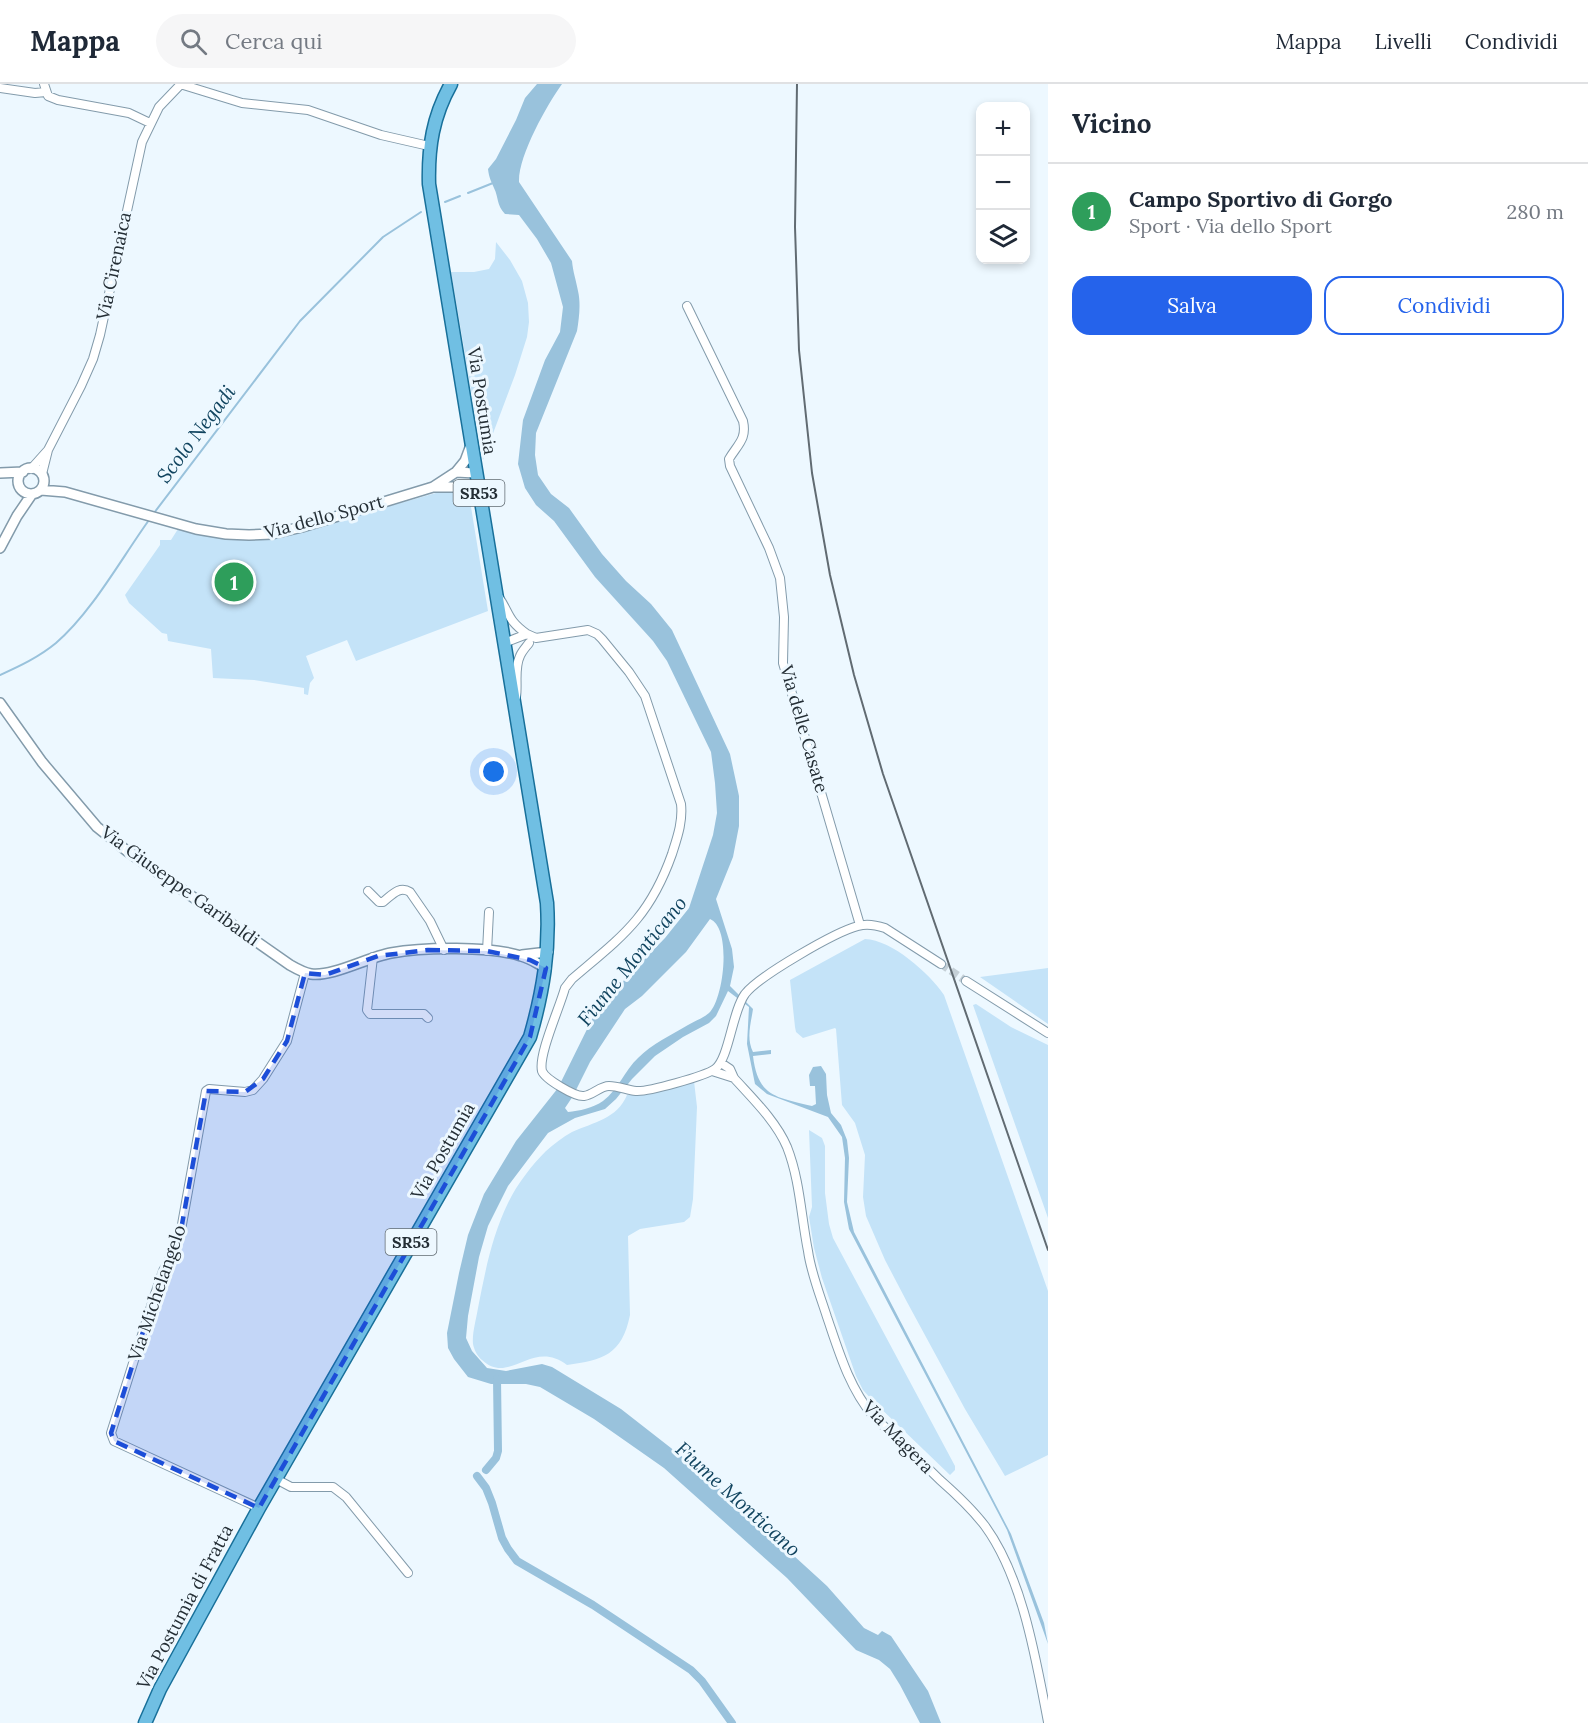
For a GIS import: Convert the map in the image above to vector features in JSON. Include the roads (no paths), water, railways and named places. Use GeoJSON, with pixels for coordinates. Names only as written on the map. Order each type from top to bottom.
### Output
{"type":"FeatureCollection","features":[{"type":"Feature","properties":{"kind":"main road","name":"Via Postumia"},"geometry":{"type":"LineString","coordinates":[[259,1508],[530,1037],[541,998],[547,960],[547,903],[430,197],[429,146],[435,120],[451,84]]}},
{"type":"Feature","properties":{"kind":"main road","name":"Via Postumia di Fratta"},"geometry":{"type":"LineString","coordinates":[[145,1723],[160,1689],[259,1508]]}},
{"type":"Feature","properties":{"kind":"street"},"geometry":{"type":"LineString","coordinates":[[180,84],[242,103],[308,111],[381,135],[429,146]]}},
{"type":"Feature","properties":{"kind":"street","name":"Via Cirenaica"},"geometry":{"type":"LineString","coordinates":[[43,476],[48,450],[93,359],[142,142],[159,107],[180,84]]}},
{"type":"Feature","properties":{"kind":"street"},"geometry":{"type":"LineString","coordinates":[[0,88],[36,93],[45,88],[48,96],[129,113],[150,123]]}},
{"type":"Feature","properties":{"kind":"street","name":"Via delle Casate"},"geometry":{"type":"LineString","coordinates":[[687,306],[746,431],[744,438],[729,459],[730,466],[769,548],[780,578],[784,617],[783,663],[860,925]]}},
{"type":"Feature","properties":{"kind":"street"},"geometry":{"type":"LineString","coordinates":[[456,472],[465,461],[471,445]]}},
{"type":"Feature","properties":{"kind":"street","name":"Via Cirenaica"},"geometry":{"type":"LineString","coordinates":[[27,470],[48,450]]}},
{"type":"Feature","properties":{"kind":"street"},"geometry":{"type":"LineString","coordinates":[[0,474],[27,470]]}},
{"type":"Feature","properties":{"kind":"street"},"geometry":{"type":"LineString","coordinates":[[17,516],[21,487],[19,478],[27,470]]}},
{"type":"Feature","properties":{"kind":"street","name":"Via dello Sport"},"geometry":{"type":"LineString","coordinates":[[27,470],[43,476],[65,492]]}},
{"type":"Feature","properties":{"kind":"street"},"geometry":{"type":"LineString","coordinates":[[456,472],[476,474]]}},
{"type":"Feature","properties":{"kind":"street","name":"Via dello Sport"},"geometry":{"type":"LineString","coordinates":[[21,487],[36,492],[65,492],[147,513],[196,529],[226,534],[272,534],[433,487],[456,472]]}},
{"type":"Feature","properties":{"kind":"street"},"geometry":{"type":"LineString","coordinates":[[0,474],[21,487]]}},
{"type":"Feature","properties":{"kind":"street"},"geometry":{"type":"LineString","coordinates":[[451,486],[476,474]]}},
{"type":"Feature","properties":{"kind":"street"},"geometry":{"type":"LineString","coordinates":[[0,548],[17,516],[36,492],[43,476]]}},
{"type":"Feature","properties":{"kind":"street"},"geometry":{"type":"LineString","coordinates":[[433,487],[464,487],[480,497]]}},
{"type":"Feature","properties":{"kind":"street"},"geometry":{"type":"LineString","coordinates":[[495,592],[505,606],[508,616],[531,638]]}},
{"type":"Feature","properties":{"kind":"street"},"geometry":{"type":"LineString","coordinates":[[504,643],[588,630],[597,634],[618,657],[645,696],[680,795],[682,813],[676,840],[663,877],[647,908],[631,928],[572,980],[566,988],[542,1059],[542,1071],[549,1080],[578,1095],[585,1096],[605,1086],[636,1091],[652,1089],[712,1071],[720,1063],[736,1011],[745,994],[762,978],[830,939],[860,925],[874,924],[885,928],[941,964]]}},
{"type":"Feature","properties":{"kind":"street"},"geometry":{"type":"LineString","coordinates":[[515,707],[518,685],[517,668],[520,657],[531,638]]}},
{"type":"Feature","properties":{"kind":"street","name":"Via Giuseppe Garibaldi"},"geometry":{"type":"LineString","coordinates":[[0,703],[42,762],[98,827],[136,858],[290,965],[305,973]]}},
{"type":"Feature","properties":{"kind":"street"},"geometry":{"type":"LineString","coordinates":[[368,891],[379,902],[383,902],[400,889],[405,888],[430,921],[444,950]]}},
{"type":"Feature","properties":{"kind":"street"},"geometry":{"type":"LineString","coordinates":[[487,951],[489,912]]}},
{"type":"Feature","properties":{"kind":"street"},"geometry":{"type":"LineString","coordinates":[[305,973],[325,975],[393,952],[487,951],[547,960]]}},
{"type":"Feature","properties":{"kind":"street"},"geometry":{"type":"LineString","coordinates":[[519,955],[547,960]]}},
{"type":"Feature","properties":{"kind":"street"},"geometry":{"type":"LineString","coordinates":[[373,957],[368,1010],[370,1014],[424,1014],[428,1018]]}},
{"type":"Feature","properties":{"kind":"street","name":"Via Michelangelo"},"geometry":{"type":"LineString","coordinates":[[259,1508],[114,1441],[111,1433],[153,1300],[181,1230],[203,1097],[209,1089],[237,1092],[253,1090],[263,1079],[287,1041],[305,973]]}},
{"type":"Feature","properties":{"kind":"street"},"geometry":{"type":"LineString","coordinates":[[966,981],[1048,1033]]}},
{"type":"Feature","properties":{"kind":"street","name":"Via Magera"},"geometry":{"type":"LineString","coordinates":[[725,1050],[734,1078],[773,1124],[786,1146],[795,1171],[808,1253],[817,1286],[851,1384],[873,1416],[968,1506],[985,1527],[1001,1554],[1018,1595],[1032,1640],[1048,1722]]}},
{"type":"Feature","properties":{"kind":"street"},"geometry":{"type":"LineString","coordinates":[[720,1063],[730,1069]]}},
{"type":"Feature","properties":{"kind":"street"},"geometry":{"type":"LineString","coordinates":[[712,1071],[734,1078]]}},
{"type":"Feature","properties":{"kind":"street"},"geometry":{"type":"LineString","coordinates":[[276,1479],[291,1487],[333,1487],[346,1497],[408,1573]]}},
{"type":"Feature","properties":{"kind":"waterway","name":"Scolo Negadi"},"geometry":{"type":"LineString","coordinates":[[468,193],[493,183]]}},
{"type":"Feature","properties":{"kind":"waterway","name":"Scolo Negadi"},"geometry":{"type":"LineString","coordinates":[[445,202],[460,196]]}},
{"type":"Feature","properties":{"kind":"waterway","name":"Scolo Negadi"},"geometry":{"type":"LineString","coordinates":[[154,513],[300,321],[383,237],[421,212]]}},
{"type":"Feature","properties":{"kind":"waterway","name":"Scolo Negadi"},"geometry":{"type":"LineString","coordinates":[[0,675],[43,653],[69,630],[94,601],[149,520]]}},
{"type":"Feature","properties":{"kind":"waterway"},"geometry":{"type":"LineString","coordinates":[[486,1470],[496,1458],[498,1451],[497,1379]]}},
{"type":"Feature","properties":{"kind":"waterway"},"geometry":{"type":"LineString","coordinates":[[477,1476],[486,1488],[502,1538],[517,1561],[593,1605],[691,1670],[702,1681],[732,1723]]}},
{"type":"Feature","properties":{"kind":"tunnel"},"geometry":{"type":"LineString","coordinates":[[941,964],[966,981]]}},
{"type":"Feature","properties":{"kind":"railway"},"geometry":{"type":"LineString","coordinates":[[797,84],[795,227],[799,350],[812,473],[830,575],[854,675],[883,774],[1048,1250]]}},
{"type":"Feature","properties":{"kind":"place","name":"Campo Sportivo di Gorgo"},"geometry":{"type":"Point","coordinates":[234,582]}},
{"type":"Feature","properties":{"kind":"water label","name":"Fiume Monticano"},"geometry":{"type":"Point","coordinates":[632,961]}},
{"type":"Feature","properties":{"kind":"water label","name":"Fiume Monticano"},"geometry":{"type":"Point","coordinates":[738,1499]}}]}
